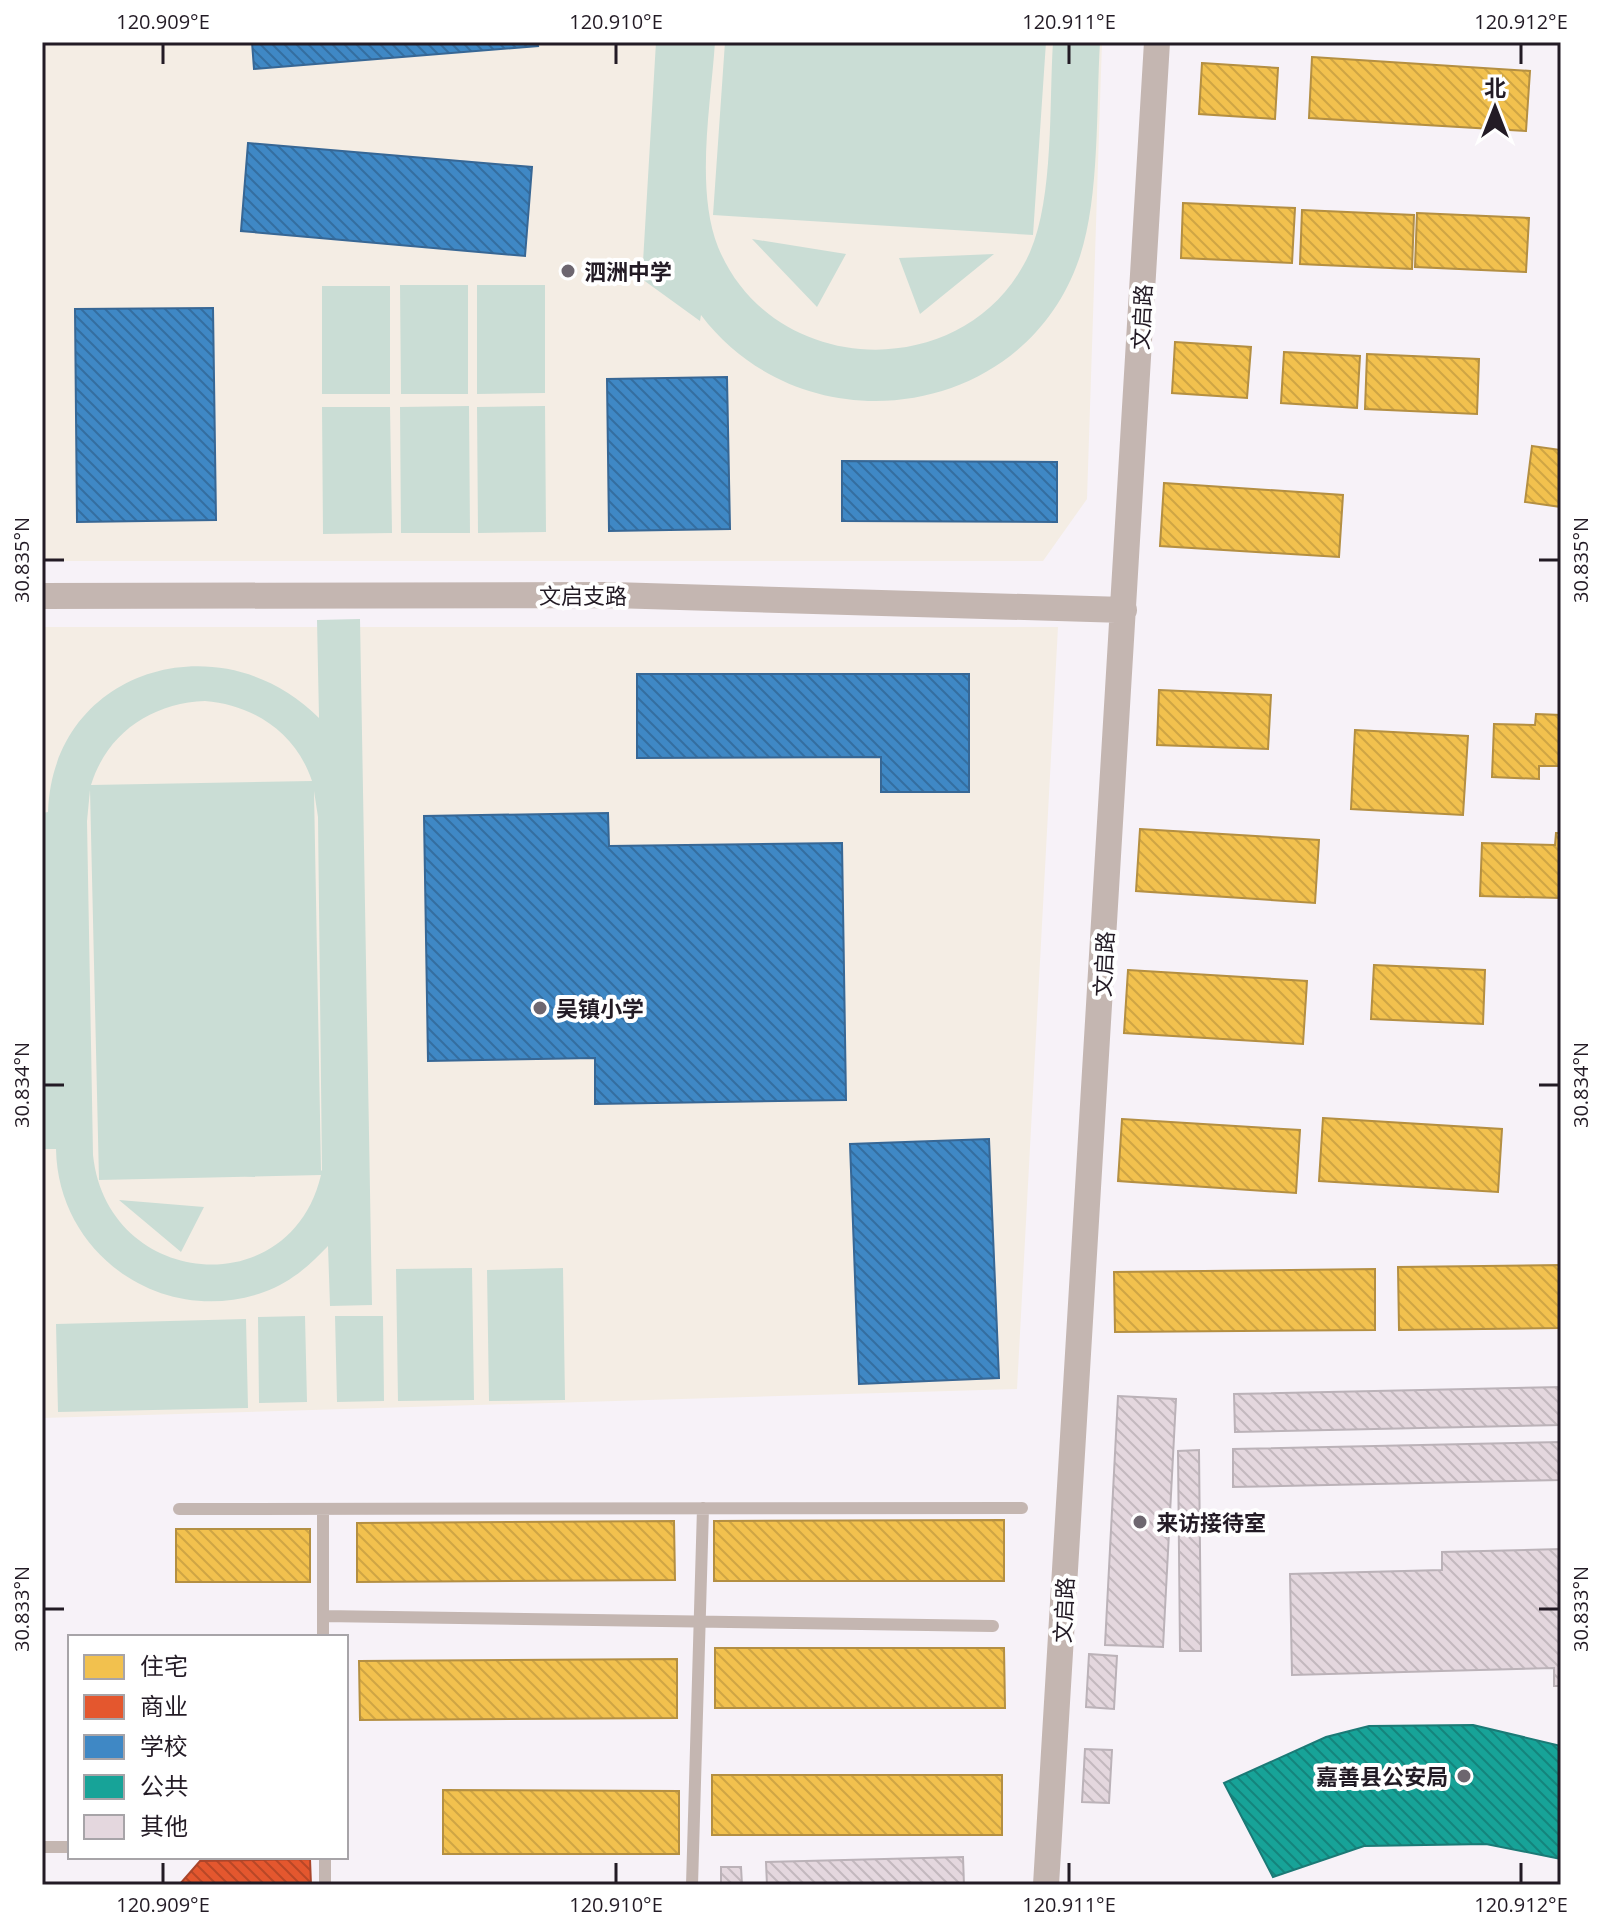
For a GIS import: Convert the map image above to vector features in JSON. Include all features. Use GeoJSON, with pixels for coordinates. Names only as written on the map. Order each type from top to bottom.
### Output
{"type":"FeatureCollection","features":[{"type":"Feature","properties":{"kind":"street","name":"文启路"},"geometry":{"type":"LineString","coordinates":[[1046,1885],[1157,42]]}},
{"type":"Feature","properties":{"kind":"street","name":"文启支路"},"geometry":{"type":"LineString","coordinates":[[42,596],[612,595],[1124,610]]}},
{"type":"Feature","properties":{"kind":"lane"},"geometry":{"type":"LineString","coordinates":[[692,1885],[703,1508]]}},
{"type":"Feature","properties":{"kind":"lane"},"geometry":{"type":"LineString","coordinates":[[179,1509],[1022,1508]]}},
{"type":"Feature","properties":{"kind":"lane"},"geometry":{"type":"LineString","coordinates":[[323,1509],[323,1635]]}},
{"type":"Feature","properties":{"kind":"lane"},"geometry":{"type":"LineString","coordinates":[[323,1616],[993,1626]]}},
{"type":"Feature","properties":{"kind":"lane"},"geometry":{"type":"LineString","coordinates":[[42,1847],[68,1847]]}},
{"type":"Feature","properties":{"kind":"lane"},"geometry":{"type":"LineString","coordinates":[[325,1859],[325,1885]]}},
{"type":"Feature","properties":{"kind":"shaded area","name":"泗洲中学"},"geometry":{"type":"Polygon","coordinates":[[[42,42],[1102,42],[1087,499],[1043,561],[42,561],[42,42]]]}},
{"type":"Feature","properties":{"kind":"shaded area","name":"吴镇小学"},"geometry":{"type":"Polygon","coordinates":[[[42,627],[1058,627],[1017,1389],[42,1418],[42,627]]]}},
{"type":"Feature","properties":{"kind":"green space"},"geometry":{"type":"Polygon","coordinates":[[[656,42],[715,42],[706,146],[707,199],[718,247],[745,291],[782,323],[825,343],[872,350],[920,344],[964,326],[1002,295],[1030,252],[1038,230],[1047,177],[1053,42],[1100,42],[1091,209],[1079,259],[1051,314],[1011,356],[962,384],[907,399],[851,400],[795,386],[744,358],[701,315],[700,321],[642,279],[656,42]]]}},
{"type":"Feature","properties":{"kind":"green space"},"geometry":{"type":"Polygon","coordinates":[[[725,42],[1046,42],[1033,235],[713,215],[725,42]]]}},
{"type":"Feature","properties":{"kind":"green space"},"geometry":{"type":"Polygon","coordinates":[[[752,239],[846,254],[817,307],[752,239]]]}},
{"type":"Feature","properties":{"kind":"green space"},"geometry":{"type":"Polygon","coordinates":[[[994,254],[920,314],[899,258],[994,254]]]}},
{"type":"Feature","properties":{"kind":"green space"},"geometry":{"type":"Polygon","coordinates":[[[400,285],[468,285],[468,394],[401,394],[400,285]]]}},
{"type":"Feature","properties":{"kind":"green space"},"geometry":{"type":"Polygon","coordinates":[[[477,285],[545,285],[545,393],[477,394],[477,285]]]}},
{"type":"Feature","properties":{"kind":"green space"},"geometry":{"type":"Polygon","coordinates":[[[322,286],[390,286],[390,394],[322,394],[322,286]]]}},
{"type":"Feature","properties":{"kind":"green space"},"geometry":{"type":"Polygon","coordinates":[[[469,406],[470,533],[401,533],[400,407],[469,406]]]}},
{"type":"Feature","properties":{"kind":"green space"},"geometry":{"type":"Polygon","coordinates":[[[545,406],[546,532],[478,533],[477,407],[545,406]]]}},
{"type":"Feature","properties":{"kind":"green space"},"geometry":{"type":"Polygon","coordinates":[[[322,407],[390,407],[392,533],[323,534],[322,407]]]}},
{"type":"Feature","properties":{"kind":"green space"},"geometry":{"type":"Polygon","coordinates":[[[360,619],[372,1305],[330,1306],[328,1246],[299,1273],[264,1292],[226,1301],[190,1300],[155,1291],[123,1274],[96,1251],[75,1222],[61,1187],[56,1149],[44,1149],[42,813],[48,812],[57,762],[79,722],[110,693],[149,674],[192,666],[236,671],[280,688],[319,718],[317,620],[360,619]],[[205,701],[186,703],[150,715],[120,736],[108,750],[91,785],[312,781],[295,749],[271,724],[240,708],[205,701]],[[90,790],[87,821],[93,1155],[99,1176],[90,790]],[[314,791],[321,1170],[318,817],[314,791]],[[321,1175],[100,1180],[106,1199],[130,1233],[163,1254],[201,1264],[239,1261],[274,1246],[303,1217],[321,1175]]]}},
{"type":"Feature","properties":{"kind":"green space"},"geometry":{"type":"Polygon","coordinates":[[[119,1200],[204,1207],[181,1252],[119,1200]]]}},
{"type":"Feature","properties":{"kind":"green space"},"geometry":{"type":"Polygon","coordinates":[[[472,1268],[474,1400],[398,1401],[396,1269],[472,1268]]]}},
{"type":"Feature","properties":{"kind":"green space"},"geometry":{"type":"Polygon","coordinates":[[[563,1268],[565,1400],[489,1401],[487,1270],[563,1268]]]}},
{"type":"Feature","properties":{"kind":"green space"},"geometry":{"type":"Polygon","coordinates":[[[305,1316],[307,1402],[259,1403],[258,1317],[305,1316]]]}},
{"type":"Feature","properties":{"kind":"green space"},"geometry":{"type":"Polygon","coordinates":[[[335,1316],[383,1316],[384,1401],[337,1402],[335,1316]]]}},
{"type":"Feature","properties":{"kind":"green space"},"geometry":{"type":"Polygon","coordinates":[[[246,1319],[248,1408],[58,1412],[56,1324],[246,1319]]]}},
{"type":"Feature","properties":{"kind":"building: 住宅"},"geometry":{"type":"Polygon","coordinates":[[[1312,57],[1530,71],[1526,131],[1309,118],[1312,57]]]}},
{"type":"Feature","properties":{"kind":"building: 住宅"},"geometry":{"type":"Polygon","coordinates":[[[1202,63],[1278,68],[1275,119],[1199,114],[1202,63]]]}},
{"type":"Feature","properties":{"kind":"building: 住宅"},"geometry":{"type":"Polygon","coordinates":[[[1183,203],[1295,208],[1292,263],[1181,258],[1183,203]]]}},
{"type":"Feature","properties":{"kind":"building: 住宅"},"geometry":{"type":"Polygon","coordinates":[[[1302,210],[1414,215],[1412,269],[1300,264],[1302,210]]]}},
{"type":"Feature","properties":{"kind":"building: 住宅"},"geometry":{"type":"Polygon","coordinates":[[[1417,213],[1529,218],[1526,272],[1415,267],[1417,213]]]}},
{"type":"Feature","properties":{"kind":"building: 住宅"},"geometry":{"type":"Polygon","coordinates":[[[1175,342],[1251,347],[1247,398],[1172,393],[1175,342]]]}},
{"type":"Feature","properties":{"kind":"building: 住宅"},"geometry":{"type":"Polygon","coordinates":[[[1284,352],[1360,356],[1357,408],[1281,403],[1284,352]]]}},
{"type":"Feature","properties":{"kind":"building: 住宅"},"geometry":{"type":"Polygon","coordinates":[[[1367,354],[1479,359],[1477,414],[1365,409],[1367,354]]]}},
{"type":"Feature","properties":{"kind":"building: 住宅"},"geometry":{"type":"Polygon","coordinates":[[[1532,446],[1561,450],[1561,507],[1525,502],[1532,446]]]}},
{"type":"Feature","properties":{"kind":"building: 住宅"},"geometry":{"type":"Polygon","coordinates":[[[1164,483],[1343,495],[1339,557],[1160,546],[1164,483]]]}},
{"type":"Feature","properties":{"kind":"building: 住宅"},"geometry":{"type":"Polygon","coordinates":[[[1159,690],[1271,695],[1268,749],[1157,745],[1159,690]]]}},
{"type":"Feature","properties":{"kind":"building: 住宅"},"geometry":{"type":"Polygon","coordinates":[[[1536,714],[1561,715],[1561,766],[1539,766],[1539,779],[1492,777],[1494,724],[1535,725],[1536,714]]]}},
{"type":"Feature","properties":{"kind":"building: 住宅"},"geometry":{"type":"Polygon","coordinates":[[[1355,730],[1468,736],[1463,815],[1351,809],[1355,730]]]}},
{"type":"Feature","properties":{"kind":"building: 住宅"},"geometry":{"type":"Polygon","coordinates":[[[1140,829],[1319,840],[1315,903],[1136,891],[1140,829]]]}},
{"type":"Feature","properties":{"kind":"building: 住宅"},"geometry":{"type":"Polygon","coordinates":[[[1556,833],[1561,833],[1559,898],[1480,896],[1482,843],[1555,845],[1556,833]]]}},
{"type":"Feature","properties":{"kind":"building: 住宅"},"geometry":{"type":"Polygon","coordinates":[[[1374,965],[1485,970],[1483,1024],[1371,1019],[1374,965]]]}},
{"type":"Feature","properties":{"kind":"building: 住宅"},"geometry":{"type":"Polygon","coordinates":[[[1128,970],[1307,981],[1303,1044],[1124,1033],[1128,970]]]}},
{"type":"Feature","properties":{"kind":"building: 住宅"},"geometry":{"type":"Polygon","coordinates":[[[1323,1118],[1502,1129],[1498,1192],[1319,1181],[1323,1118]]]}},
{"type":"Feature","properties":{"kind":"building: 住宅"},"geometry":{"type":"Polygon","coordinates":[[[1122,1119],[1300,1130],[1296,1193],[1118,1181],[1122,1119]]]}},
{"type":"Feature","properties":{"kind":"building: 住宅"},"geometry":{"type":"Polygon","coordinates":[[[1561,1265],[1561,1328],[1399,1330],[1398,1267],[1561,1265]]]}},
{"type":"Feature","properties":{"kind":"building: 住宅"},"geometry":{"type":"Polygon","coordinates":[[[1375,1269],[1375,1330],[1115,1332],[1114,1272],[1375,1269]]]}},
{"type":"Feature","properties":{"kind":"building: 住宅"},"geometry":{"type":"Polygon","coordinates":[[[1004,1520],[1004,1581],[714,1581],[714,1521],[1004,1520]]]}},
{"type":"Feature","properties":{"kind":"building: 住宅"},"geometry":{"type":"Polygon","coordinates":[[[674,1521],[675,1580],[357,1582],[357,1523],[674,1521]]]}},
{"type":"Feature","properties":{"kind":"building: 住宅"},"geometry":{"type":"Polygon","coordinates":[[[176,1529],[310,1529],[310,1582],[176,1582],[176,1529]]]}},
{"type":"Feature","properties":{"kind":"building: 住宅"},"geometry":{"type":"Polygon","coordinates":[[[715,1648],[1004,1648],[1005,1708],[715,1708],[715,1648]]]}},
{"type":"Feature","properties":{"kind":"building: 住宅"},"geometry":{"type":"Polygon","coordinates":[[[677,1659],[677,1718],[360,1720],[359,1661],[677,1659]]]}},
{"type":"Feature","properties":{"kind":"building: 住宅"},"geometry":{"type":"Polygon","coordinates":[[[712,1775],[1002,1775],[1002,1835],[712,1835],[712,1775]]]}},
{"type":"Feature","properties":{"kind":"building: 住宅"},"geometry":{"type":"Polygon","coordinates":[[[443,1790],[679,1791],[679,1854],[443,1854],[443,1790]]]}},
{"type":"Feature","properties":{"kind":"building: 商业"},"geometry":{"type":"Polygon","coordinates":[[[310,1859],[311,1885],[179,1885],[200,1861],[310,1859]]]}},
{"type":"Feature","properties":{"kind":"building: 学校"},"geometry":{"type":"Polygon","coordinates":[[[252,42],[537,42],[538,46],[254,69],[252,42]]]}},
{"type":"Feature","properties":{"kind":"building: 学校"},"geometry":{"type":"Polygon","coordinates":[[[248,143],[532,167],[525,256],[241,231],[248,143]]]}},
{"type":"Feature","properties":{"kind":"building: 学校"},"geometry":{"type":"Polygon","coordinates":[[[213,308],[216,520],[77,522],[75,309],[213,308]]]}},
{"type":"Feature","properties":{"kind":"building: 学校"},"geometry":{"type":"Polygon","coordinates":[[[727,377],[730,529],[609,531],[607,379],[727,377]]]}},
{"type":"Feature","properties":{"kind":"building: 学校"},"geometry":{"type":"Polygon","coordinates":[[[842,461],[1057,462],[1057,522],[842,521],[842,461]]]}},
{"type":"Feature","properties":{"kind":"building: 学校"},"geometry":{"type":"Polygon","coordinates":[[[637,674],[969,674],[969,792],[881,792],[881,757],[637,758],[637,674]]]}},
{"type":"Feature","properties":{"kind":"building: 学校"},"geometry":{"type":"Polygon","coordinates":[[[608,813],[609,846],[842,843],[846,1100],[595,1104],[595,1058],[428,1061],[424,816],[608,813]]]}},
{"type":"Feature","properties":{"kind":"building: 学校"},"geometry":{"type":"Polygon","coordinates":[[[989,1139],[999,1378],[859,1384],[850,1144],[989,1139]]]}},
{"type":"Feature","properties":{"kind":"building: 公共"},"geometry":{"type":"Polygon","coordinates":[[[1473,1725],[1561,1746],[1561,1859],[1486,1844],[1364,1846],[1273,1877],[1224,1783],[1326,1737],[1369,1726],[1473,1725]]]}},
{"type":"Feature","properties":{"kind":"building: 其他"},"geometry":{"type":"Polygon","coordinates":[[[1561,1387],[1561,1425],[1235,1432],[1234,1394],[1561,1387]]]}},
{"type":"Feature","properties":{"kind":"building: 其他","name":"来访接待室"},"geometry":{"type":"Polygon","coordinates":[[[1118,1396],[1176,1399],[1163,1647],[1105,1645],[1118,1396]]]}},
{"type":"Feature","properties":{"kind":"building: 其他"},"geometry":{"type":"Polygon","coordinates":[[[1561,1442],[1561,1480],[1233,1487],[1233,1449],[1561,1442]]]}},
{"type":"Feature","properties":{"kind":"building: 其他"},"geometry":{"type":"Polygon","coordinates":[[[1199,1450],[1201,1651],[1180,1651],[1178,1451],[1199,1450]]]}},
{"type":"Feature","properties":{"kind":"building: 其他"},"geometry":{"type":"Polygon","coordinates":[[[1561,1549],[1561,1686],[1554,1686],[1554,1668],[1292,1675],[1290,1574],[1442,1570],[1442,1552],[1561,1549]]]}},
{"type":"Feature","properties":{"kind":"building: 其他"},"geometry":{"type":"Polygon","coordinates":[[[1089,1654],[1117,1656],[1114,1709],[1086,1707],[1089,1654]]]}},
{"type":"Feature","properties":{"kind":"building: 其他"},"geometry":{"type":"Polygon","coordinates":[[[1085,1749],[1112,1750],[1109,1803],[1082,1802],[1085,1749]]]}},
{"type":"Feature","properties":{"kind":"building: 其他"},"geometry":{"type":"Polygon","coordinates":[[[963,1857],[964,1885],[767,1885],[766,1862],[963,1857]]]}},
{"type":"Feature","properties":{"kind":"building: 其他"},"geometry":{"type":"Polygon","coordinates":[[[721,1867],[741,1867],[742,1885],[721,1885],[721,1867]]]}},
{"type":"Feature","properties":{"kind":"place","name":"泗洲中学"},"geometry":{"type":"Point","coordinates":[568,271]}},
{"type":"Feature","properties":{"kind":"place","name":"吴镇小学"},"geometry":{"type":"Point","coordinates":[540,1008]}},
{"type":"Feature","properties":{"kind":"place","name":"来访接待室"},"geometry":{"type":"Point","coordinates":[1140,1522]}},
{"type":"Feature","properties":{"kind":"place","name":"嘉善县公安局"},"geometry":{"type":"Point","coordinates":[1464,1776]}}]}
